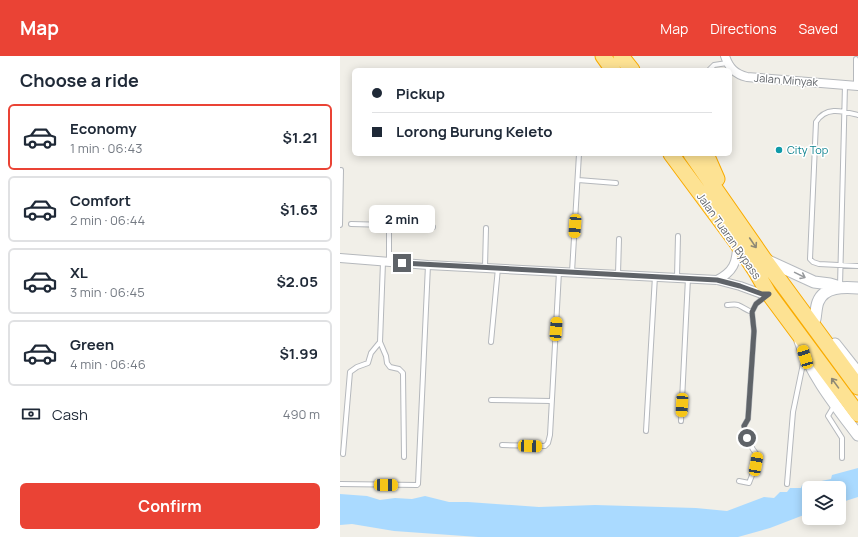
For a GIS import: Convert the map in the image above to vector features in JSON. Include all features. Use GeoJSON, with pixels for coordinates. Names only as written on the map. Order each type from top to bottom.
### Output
{"type":"FeatureCollection","features":[{"type":"Feature","properties":{"kind":"highway"},"geometry":{"type":"LineString","coordinates":[[596,56],[602,68]]}},
{"type":"Feature","properties":{"kind":"highway"},"geometry":{"type":"LineString","coordinates":[[603,56],[612,68]]}},
{"type":"Feature","properties":{"kind":"highway","name":"Jalan Tuaran Bypass"},"geometry":{"type":"LineString","coordinates":[[672,156],[737,243],[769,294],[858,414]]}},
{"type":"Feature","properties":{"kind":"highway"},"geometry":{"type":"LineString","coordinates":[[683,156],[686,164],[732,229],[737,243]]}},
{"type":"Feature","properties":{"kind":"highway","name":"Jalan Tuaran Bypass"},"geometry":{"type":"LineString","coordinates":[[692,156],[764,259],[858,387]]}},
{"type":"Feature","properties":{"kind":"highway"},"geometry":{"type":"LineString","coordinates":[[707,156],[724,190],[726,203]]}},
{"type":"Feature","properties":{"kind":"street","name":"Jalan Minyak"},"geometry":{"type":"LineString","coordinates":[[732,68],[736,73],[748,77],[857,86]]}},
{"type":"Feature","properties":{"kind":"street"},"geometry":{"type":"LineString","coordinates":[[717,280],[731,271],[737,255],[737,243]]}},
{"type":"Feature","properties":{"kind":"street"},"geometry":{"type":"LineString","coordinates":[[340,258],[428,265],[717,280],[762,294],[769,294]]}},
{"type":"Feature","properties":{"kind":"street"},"geometry":{"type":"LineString","coordinates":[[764,259],[814,282],[840,287],[858,288]]}},
{"type":"Feature","properties":{"kind":"street"},"geometry":{"type":"LineString","coordinates":[[764,259],[791,287],[858,373]]}},
{"type":"Feature","properties":{"kind":"street"},"geometry":{"type":"LineString","coordinates":[[815,319],[818,303],[821,298],[832,289],[840,287]]}},
{"type":"Feature","properties":{"kind":"street"},"geometry":{"type":"LineString","coordinates":[[798,333],[805,357],[835,404],[858,435]]}},
{"type":"Feature","properties":{"kind":"lane"},"geometry":{"type":"LineString","coordinates":[[856,59],[857,86]]}},
{"type":"Feature","properties":{"kind":"lane"},"geometry":{"type":"LineString","coordinates":[[711,68],[714,65],[729,65]]}},
{"type":"Feature","properties":{"kind":"lane"},"geometry":{"type":"LineString","coordinates":[[840,287],[846,85]]}},
{"type":"Feature","properties":{"kind":"lane"},"geometry":{"type":"LineString","coordinates":[[858,114],[827,111],[820,115],[816,122],[810,259],[819,264],[858,266]]}},
{"type":"Feature","properties":{"kind":"lane"},"geometry":{"type":"LineString","coordinates":[[572,272],[579,156]]}},
{"type":"Feature","properties":{"kind":"lane"},"geometry":{"type":"LineString","coordinates":[[340,225],[341,170]]}},
{"type":"Feature","properties":{"kind":"lane"},"geometry":{"type":"LineString","coordinates":[[578,180],[616,183]]}},
{"type":"Feature","properties":{"kind":"lane"},"geometry":{"type":"LineString","coordinates":[[351,224],[433,226]]}},
{"type":"Feature","properties":{"kind":"lane"},"geometry":{"type":"LineString","coordinates":[[389,225],[380,342],[386,356],[387,363],[390,367],[399,369],[403,373],[404,457]]}},
{"type":"Feature","properties":{"kind":"lane"},"geometry":{"type":"LineString","coordinates":[[485,267],[486,228]]}},
{"type":"Feature","properties":{"kind":"lane"},"geometry":{"type":"LineString","coordinates":[[677,277],[678,236]]}},
{"type":"Feature","properties":{"kind":"lane"},"geometry":{"type":"LineString","coordinates":[[618,274],[619,239]]}},
{"type":"Feature","properties":{"kind":"lane"},"geometry":{"type":"LineString","coordinates":[[340,484],[418,484],[428,265]]}},
{"type":"Feature","properties":{"kind":"lane"},"geometry":{"type":"LineString","coordinates":[[491,342],[498,268]]}},
{"type":"Feature","properties":{"kind":"lane"},"geometry":{"type":"LineString","coordinates":[[502,445],[545,446],[548,443],[550,435],[559,271]]}},
{"type":"Feature","properties":{"kind":"lane"},"geometry":{"type":"LineString","coordinates":[[646,431],[655,276]]}},
{"type":"Feature","properties":{"kind":"lane"},"geometry":{"type":"LineString","coordinates":[[681,421],[688,278]]}},
{"type":"Feature","properties":{"kind":"lane"},"geometry":{"type":"LineString","coordinates":[[739,481],[750,483],[758,456],[753,451],[747,438],[744,426],[748,419],[754,331],[752,312],[756,304],[769,294]]}},
{"type":"Feature","properties":{"kind":"lane"},"geometry":{"type":"LineString","coordinates":[[727,304],[737,305],[752,312]]}},
{"type":"Feature","properties":{"kind":"lane"},"geometry":{"type":"LineString","coordinates":[[343,454],[350,372],[357,367],[368,363],[371,353],[380,342]]}},
{"type":"Feature","properties":{"kind":"lane"},"geometry":{"type":"LineString","coordinates":[[787,484],[793,412],[805,357]]}},
{"type":"Feature","properties":{"kind":"lane"},"geometry":{"type":"LineString","coordinates":[[491,400],[551,401]]}},
{"type":"Feature","properties":{"kind":"lane"},"geometry":{"type":"LineString","coordinates":[[835,404],[828,416],[842,438],[842,458]]}},
{"type":"Feature","properties":{"kind":"water"},"geometry":{"type":"Polygon","coordinates":[[[858,468],[858,497],[846,501],[846,481],[821,481],[831,479],[832,475],[858,468]]]}},
{"type":"Feature","properties":{"kind":"water"},"geometry":{"type":"Polygon","coordinates":[[[802,485],[802,516],[770,528],[738,537],[478,537],[394,531],[352,524],[340,525],[340,494],[367,496],[380,500],[395,498],[412,499],[425,496],[449,502],[539,507],[595,505],[696,508],[727,511],[764,497],[774,498],[780,492],[787,492],[790,488],[801,488],[802,485]]]}},
{"type":"Feature","properties":{"kind":"place","name":"City Top"},"geometry":{"type":"Point","coordinates":[779,150]}},
{"type":"Feature","properties":{"kind":"route"},"geometry":{"type":"LineString","coordinates":[[402,263],[717,280],[740,286],[753,292],[769,294],[756,304],[752,312],[754,331],[748,419],[744,426],[747,438]]}}]}
